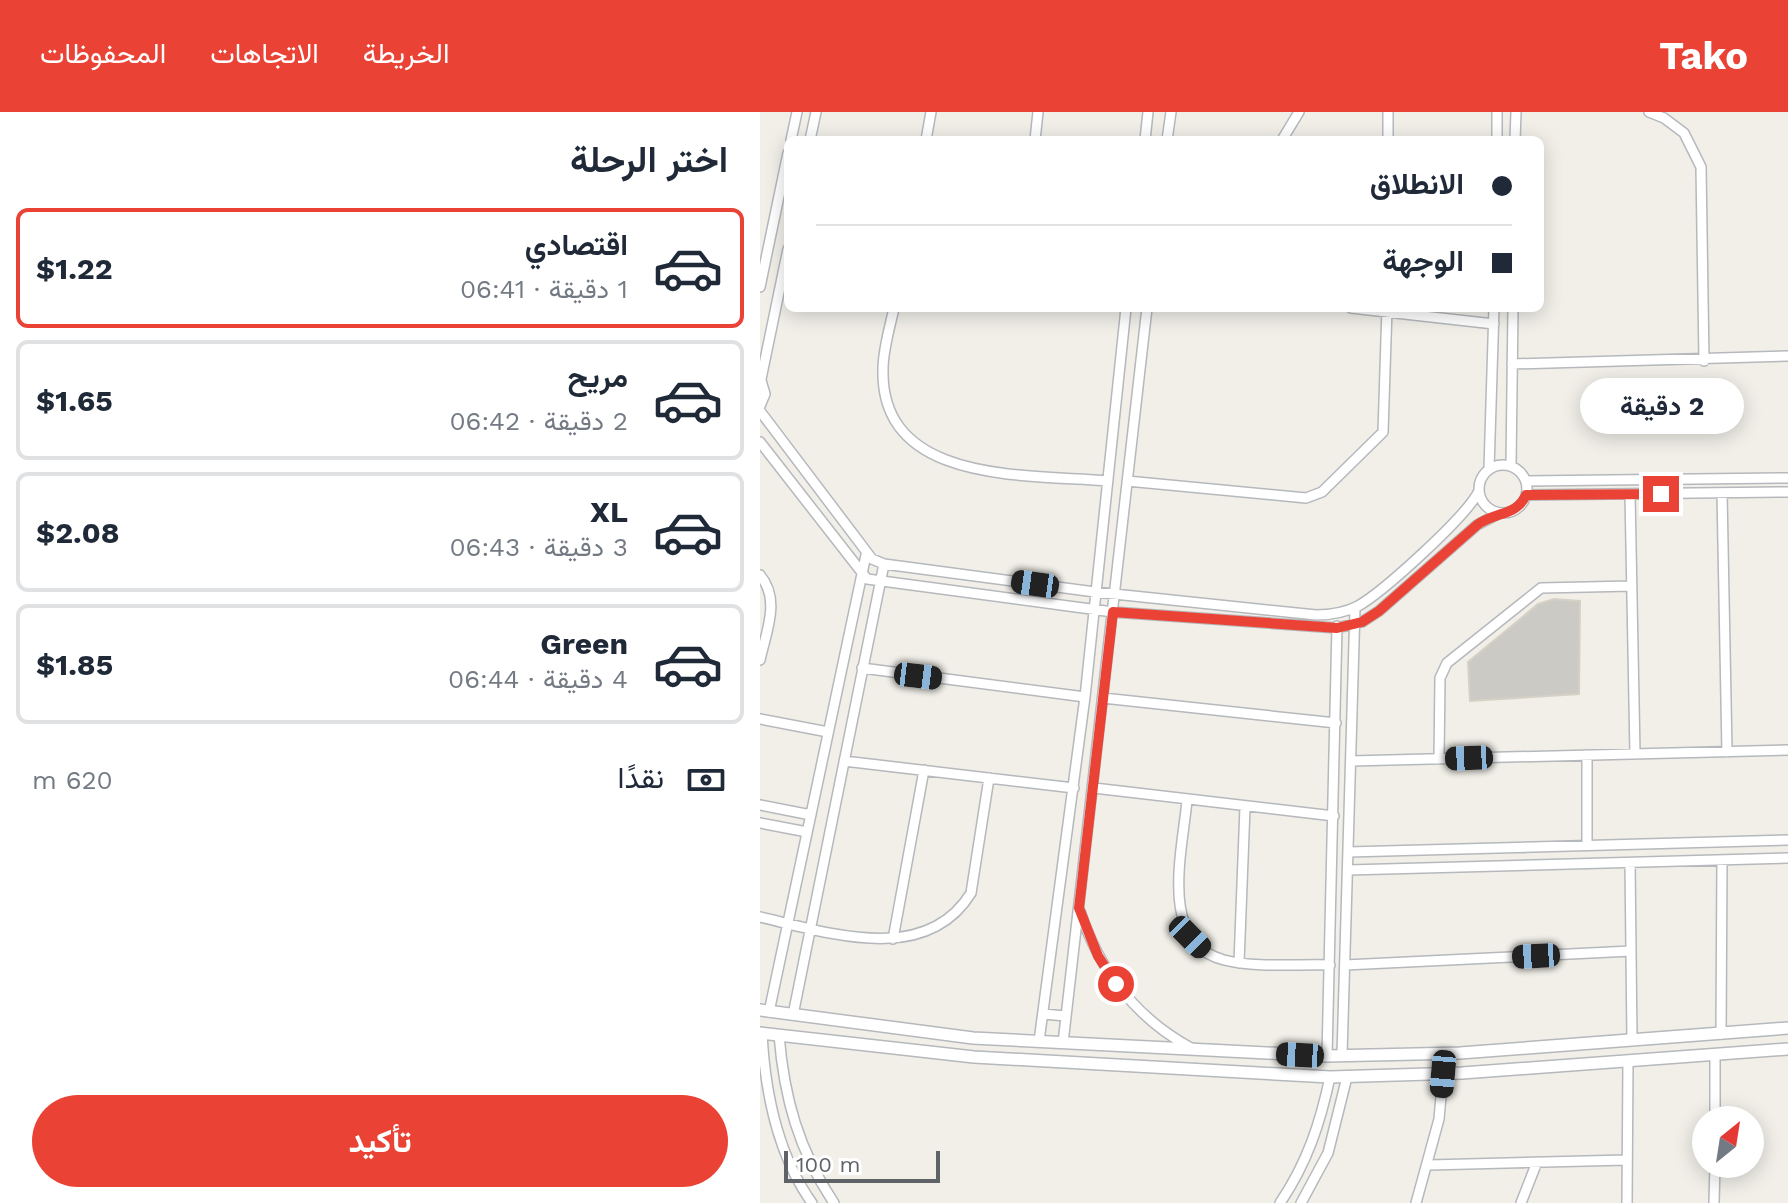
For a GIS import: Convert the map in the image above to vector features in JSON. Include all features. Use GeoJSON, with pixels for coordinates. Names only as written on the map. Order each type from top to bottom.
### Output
{"type":"FeatureCollection","features":[{"type":"Feature","properties":{"kind":"street"},"geometry":{"type":"LineString","coordinates":[[792,136],[797,112]]}},
{"type":"Feature","properties":{"kind":"street"},"geometry":{"type":"LineString","coordinates":[[811,136],[816,112]]}},
{"type":"Feature","properties":{"kind":"street"},"geometry":{"type":"LineString","coordinates":[[927,136],[931,112]]}},
{"type":"Feature","properties":{"kind":"street"},"geometry":{"type":"LineString","coordinates":[[1035,136],[1038,112]]}},
{"type":"Feature","properties":{"kind":"street"},"geometry":{"type":"LineString","coordinates":[[1145,136],[1148,112]]}},
{"type":"Feature","properties":{"kind":"street"},"geometry":{"type":"LineString","coordinates":[[1168,136],[1171,112]]}},
{"type":"Feature","properties":{"kind":"street"},"geometry":{"type":"LineString","coordinates":[[1284,136],[1299,112]]}},
{"type":"Feature","properties":{"kind":"street"},"geometry":{"type":"LineString","coordinates":[[1388,112],[1388,136]]}},
{"type":"Feature","properties":{"kind":"street"},"geometry":{"type":"LineString","coordinates":[[1497,112],[1497,136]]}},
{"type":"Feature","properties":{"kind":"street"},"geometry":{"type":"LineString","coordinates":[[1515,136],[1516,112]]}},
{"type":"Feature","properties":{"kind":"street"},"geometry":{"type":"LineString","coordinates":[[1649,112],[1684,133],[1701,167],[1704,361]]}},
{"type":"Feature","properties":{"kind":"street"},"geometry":{"type":"LineString","coordinates":[[760,287],[784,171]]}},
{"type":"Feature","properties":{"kind":"street"},"geometry":{"type":"LineString","coordinates":[[784,268],[761,378],[765,394],[760,408],[866,555],[884,564],[1095,592],[1336,614],[1355,608],[1462,514],[1479,491],[1481,479],[1489,469],[1494,312]]}},
{"type":"Feature","properties":{"kind":"street"},"geometry":{"type":"LineString","coordinates":[[893,312],[883,367],[885,391],[899,424],[924,451],[945,462],[969,468],[1108,481]]}},
{"type":"Feature","properties":{"kind":"street"},"geometry":{"type":"LineString","coordinates":[[1039,1041],[1085,697],[1126,312]]}},
{"type":"Feature","properties":{"kind":"street"},"geometry":{"type":"LineString","coordinates":[[1063,1043],[1147,312]]}},
{"type":"Feature","properties":{"kind":"street"},"geometry":{"type":"LineString","coordinates":[[1127,481],[1306,498],[1322,492],[1383,432],[1387,312]]}},
{"type":"Feature","properties":{"kind":"street"},"geometry":{"type":"LineString","coordinates":[[1402,312],[1494,324]]}},
{"type":"Feature","properties":{"kind":"street"},"geometry":{"type":"LineString","coordinates":[[760,442],[862,575],[880,582],[1113,612],[1337,628],[1354,624],[1379,611],[1477,525],[1518,508],[1526,495],[1526,481],[1511,466],[1513,312]]}},
{"type":"Feature","properties":{"kind":"street"},"geometry":{"type":"LineString","coordinates":[[1493,352],[1512,352]]}},
{"type":"Feature","properties":{"kind":"street"},"geometry":{"type":"LineString","coordinates":[[1512,364],[1704,361],[1788,356]]}},
{"type":"Feature","properties":{"kind":"street"},"geometry":{"type":"LineString","coordinates":[[1489,469],[1511,466]]}},
{"type":"Feature","properties":{"kind":"street"},"geometry":{"type":"LineString","coordinates":[[1526,481],[1788,478]]}},
{"type":"Feature","properties":{"kind":"street"},"geometry":{"type":"LineString","coordinates":[[1479,491],[1483,503],[1500,513]]}},
{"type":"Feature","properties":{"kind":"street"},"geometry":{"type":"LineString","coordinates":[[1526,495],[1788,492]]}},
{"type":"Feature","properties":{"kind":"street"},"geometry":{"type":"LineString","coordinates":[[1722,493],[1727,752]]}},
{"type":"Feature","properties":{"kind":"street"},"geometry":{"type":"LineString","coordinates":[[1630,494],[1635,754]]}},
{"type":"Feature","properties":{"kind":"street"},"geometry":{"type":"LineString","coordinates":[[866,555],[787,923],[764,1011],[934,1035],[1327,1056],[1460,1053],[1788,1028]]}},
{"type":"Feature","properties":{"kind":"street"},"geometry":{"type":"LineString","coordinates":[[793,1015],[884,564]]}},
{"type":"Feature","properties":{"kind":"street"},"geometry":{"type":"LineString","coordinates":[[760,575],[768,584],[772,602],[760,660]]}},
{"type":"Feature","properties":{"kind":"street"},"geometry":{"type":"LineString","coordinates":[[1439,759],[1440,678],[1447,663],[1541,588],[1632,586]]}},
{"type":"Feature","properties":{"kind":"street"},"geometry":{"type":"LineString","coordinates":[[1342,1055],[1355,608]]}},
{"type":"Feature","properties":{"kind":"street"},"geometry":{"type":"LineString","coordinates":[[1327,1056],[1336,614]]}},
{"type":"Feature","properties":{"kind":"street"},"geometry":{"type":"LineString","coordinates":[[862,668],[1085,697]]}},
{"type":"Feature","properties":{"kind":"street"},"geometry":{"type":"LineString","coordinates":[[1103,698],[1336,723]]}},
{"type":"Feature","properties":{"kind":"street"},"geometry":{"type":"LineString","coordinates":[[760,719],[828,732]]}},
{"type":"Feature","properties":{"kind":"street"},"geometry":{"type":"LineString","coordinates":[[1351,761],[1788,750]]}},
{"type":"Feature","properties":{"kind":"street"},"geometry":{"type":"LineString","coordinates":[[1587,755],[1587,845]]}},
{"type":"Feature","properties":{"kind":"street"},"geometry":{"type":"LineString","coordinates":[[844,761],[1074,788]]}},
{"type":"Feature","properties":{"kind":"street"},"geometry":{"type":"LineString","coordinates":[[893,939],[924,770]]}},
{"type":"Feature","properties":{"kind":"street"},"geometry":{"type":"LineString","coordinates":[[760,917],[810,928],[893,939],[924,934],[939,927],[971,893],[989,778]]}},
{"type":"Feature","properties":{"kind":"street"},"geometry":{"type":"LineString","coordinates":[[1094,788],[1334,816]]}},
{"type":"Feature","properties":{"kind":"street"},"geometry":{"type":"LineString","coordinates":[[1187,800],[1179,901],[1182,920],[1190,937],[1204,950],[1239,963],[1330,965]]}},
{"type":"Feature","properties":{"kind":"street"},"geometry":{"type":"LineString","coordinates":[[760,805],[811,815]]}},
{"type":"Feature","properties":{"kind":"street"},"geometry":{"type":"LineString","coordinates":[[1239,963],[1245,807]]}},
{"type":"Feature","properties":{"kind":"street"},"geometry":{"type":"LineString","coordinates":[[760,823],[807,832]]}},
{"type":"Feature","properties":{"kind":"street"},"geometry":{"type":"LineString","coordinates":[[1348,852],[1788,840]]}},
{"type":"Feature","properties":{"kind":"street"},"geometry":{"type":"LineString","coordinates":[[1348,870],[1788,858]]}},
{"type":"Feature","properties":{"kind":"street"},"geometry":{"type":"LineString","coordinates":[[1721,1034],[1722,860]]}},
{"type":"Feature","properties":{"kind":"street"},"geometry":{"type":"LineString","coordinates":[[1630,863],[1632,1040]]}},
{"type":"Feature","properties":{"kind":"street"},"geometry":{"type":"LineString","coordinates":[[1079,908],[1098,956],[1122,991],[1152,1021],[1194,1049]]}},
{"type":"Feature","properties":{"kind":"street"},"geometry":{"type":"LineString","coordinates":[[1345,965],[1631,951]]}},
{"type":"Feature","properties":{"kind":"street"},"geometry":{"type":"LineString","coordinates":[[1043,1014],[1066,1016]]}},
{"type":"Feature","properties":{"kind":"street"},"geometry":{"type":"LineString","coordinates":[[812,1203],[785,1154],[771,1111],[761,1033],[989,1058],[1330,1077],[1462,1073],[1788,1049]]}},
{"type":"Feature","properties":{"kind":"street"},"geometry":{"type":"LineString","coordinates":[[779,1035],[782,1075],[793,1125],[814,1173],[834,1203]]}},
{"type":"Feature","properties":{"kind":"street"},"geometry":{"type":"LineString","coordinates":[[1460,1053],[1462,1073]]}},
{"type":"Feature","properties":{"kind":"street"},"geometry":{"type":"LineString","coordinates":[[1715,1054],[1715,1106]]}},
{"type":"Feature","properties":{"kind":"street"},"geometry":{"type":"LineString","coordinates":[[1627,1203],[1628,1061]]}},
{"type":"Feature","properties":{"kind":"street"},"geometry":{"type":"LineString","coordinates":[[1416,1203],[1429,1165],[1439,1119],[1443,1074]]}},
{"type":"Feature","properties":{"kind":"street"},"geometry":{"type":"LineString","coordinates":[[1280,1203],[1298,1176],[1319,1128],[1330,1077]]}},
{"type":"Feature","properties":{"kind":"street"},"geometry":{"type":"LineString","coordinates":[[1301,1203],[1328,1153],[1347,1077]]}},
{"type":"Feature","properties":{"kind":"street"},"geometry":{"type":"LineString","coordinates":[[1429,1165],[1627,1160]]}},
{"type":"Feature","properties":{"kind":"street"},"geometry":{"type":"LineString","coordinates":[[1521,1203],[1537,1162]]}},
{"type":"Feature","properties":{"kind":"street"},"geometry":{"type":"LineString","coordinates":[[1714,1203],[1715,1178]]}},
{"type":"Feature","properties":{"kind":"building"},"geometry":{"type":"Polygon","coordinates":[[[1554,599],[1580,601],[1579,694],[1470,701],[1468,662],[1538,604],[1554,599]]]}},
{"type":"Feature","properties":{"kind":"route"},"geometry":{"type":"LineString","coordinates":[[1116,984],[1098,956],[1079,908],[1113,612],[1313,629],[1337,628],[1370,618],[1477,525],[1492,516],[1518,508],[1526,495],[1661,494]]}}]}
